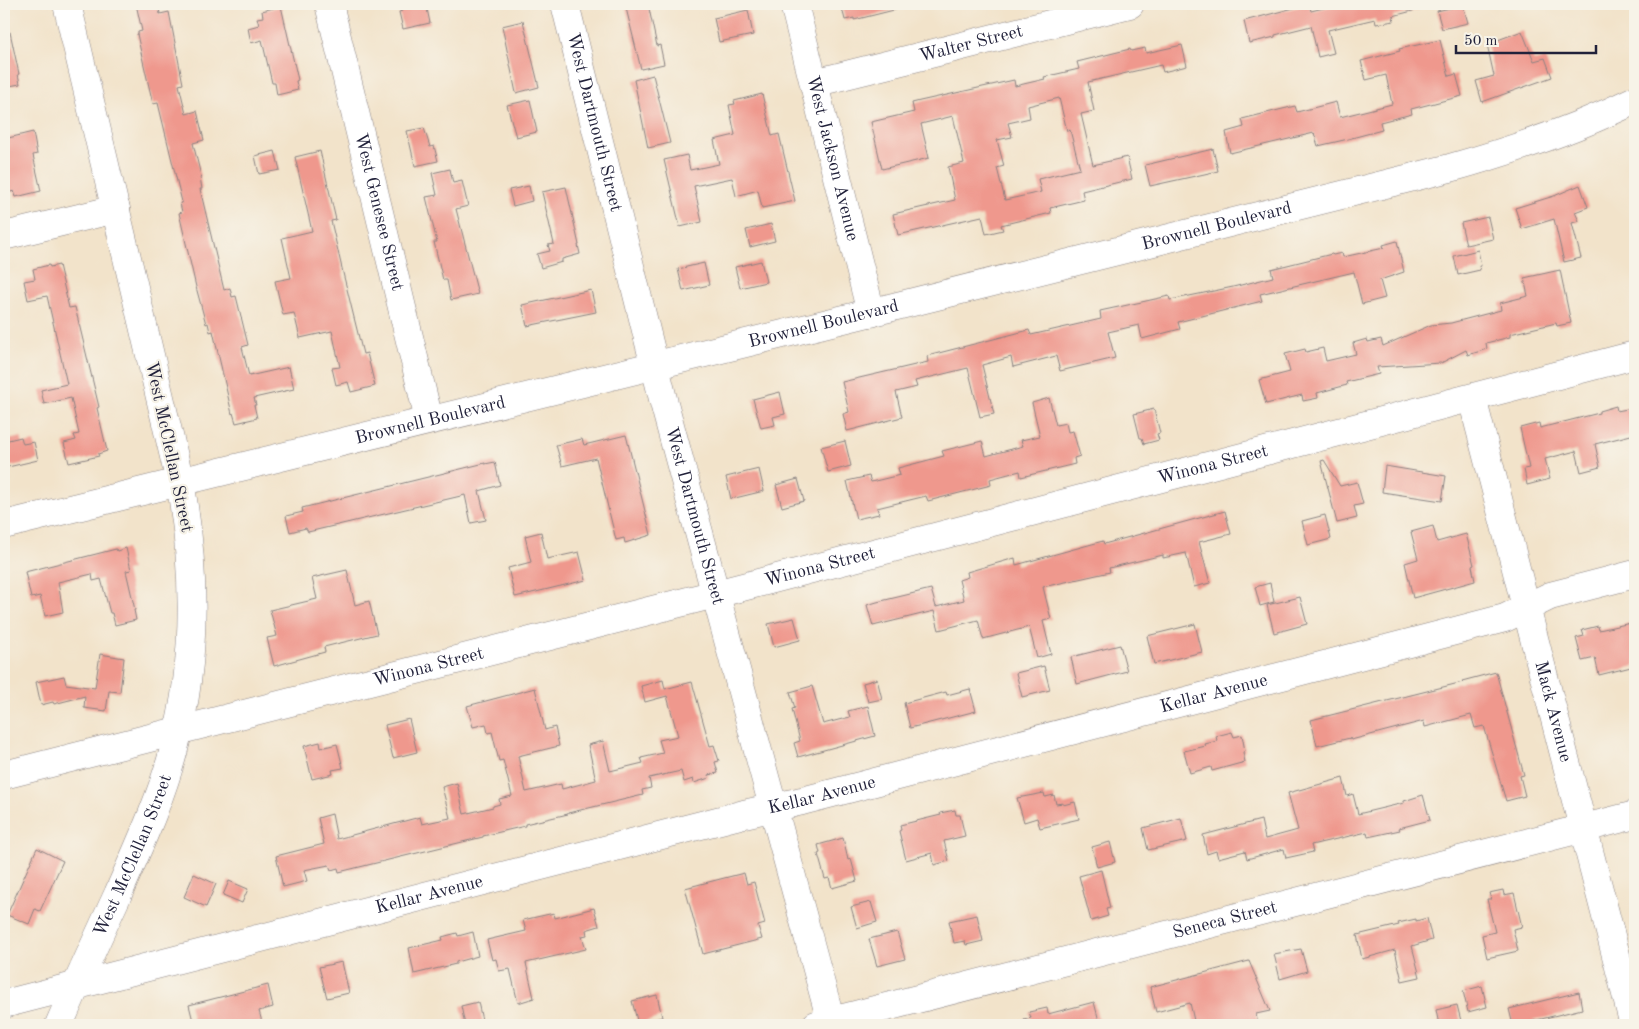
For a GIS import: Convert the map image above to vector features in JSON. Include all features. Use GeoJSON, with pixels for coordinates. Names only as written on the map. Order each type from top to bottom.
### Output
{"type":"FeatureCollection","features":[{"type":"Feature","properties":{"kind":"street","name":"West McClellan Street"},"geometry":{"type":"LineString","coordinates":[[60,1025],[150,821],[164,783],[178,730],[189,664],[192,608],[191,563],[186,514],[180,482],[67,4]]}},
{"type":"Feature","properties":{"kind":"street","name":"West Genesee Street"},"geometry":{"type":"LineString","coordinates":[[330,4],[429,420]]}},
{"type":"Feature","properties":{"kind":"street","name":"West Dartmouth Street"},"geometry":{"type":"LineString","coordinates":[[565,4],[655,364],[773,808],[826,1024]]}},
{"type":"Feature","properties":{"kind":"street","name":"West Jackson Avenue"},"geometry":{"type":"LineString","coordinates":[[794,4],[871,312]]}},
{"type":"Feature","properties":{"kind":"street","name":"Walter Street"},"geometry":{"type":"LineString","coordinates":[[814,83],[1130,4]]}},
{"type":"Feature","properties":{"kind":"street","name":"Brownell Boulevard"},"geometry":{"type":"LineString","coordinates":[[4,525],[871,312],[1466,163],[1549,137],[1635,100]]}},
{"type":"Feature","properties":{"kind":"street"},"geometry":{"type":"LineString","coordinates":[[4,236],[116,209]]}},
{"type":"Feature","properties":{"kind":"street","name":"Winona Street"},"geometry":{"type":"LineString","coordinates":[[4,775],[715,594],[1635,355]]}},
{"type":"Feature","properties":{"kind":"street","name":"Mack Avenue"},"geometry":{"type":"LineString","coordinates":[[1472,398],[1634,1025]]}},
{"type":"Feature","properties":{"kind":"street","name":"Kellar Avenue"},"geometry":{"type":"LineString","coordinates":[[4,1004],[773,808],[1505,618],[1556,594],[1635,574]]}},
{"type":"Feature","properties":{"kind":"street","name":"Seneca Street"},"geometry":{"type":"LineString","coordinates":[[826,1024],[1635,815]]}},
{"type":"Feature","properties":{"kind":"building"},"geometry":{"type":"Polygon","coordinates":[[[136,4],[158,4],[160,14],[169,12],[183,84],[179,85],[186,114],[197,111],[204,140],[193,143],[201,176],[202,189],[200,189],[224,290],[230,288],[232,297],[236,296],[248,345],[242,347],[249,376],[289,367],[294,389],[254,398],[257,418],[236,423],[232,414],[213,331],[210,332],[208,323],[206,324],[196,287],[179,213],[182,212],[180,203],[182,202],[158,103],[153,104],[137,34],[142,31],[136,4]]]}},
{"type":"Feature","properties":{"kind":"building"},"geometry":{"type":"Polygon","coordinates":[[[400,4],[426,4],[430,23],[403,29],[399,12],[402,11],[400,4]]]}},
{"type":"Feature","properties":{"kind":"building"},"geometry":{"type":"Polygon","coordinates":[[[625,4],[648,4],[657,46],[660,45],[664,64],[641,69],[625,4]]]}},
{"type":"Feature","properties":{"kind":"building"},"geometry":{"type":"Polygon","coordinates":[[[841,4],[898,4],[898,9],[854,20],[854,18],[845,20],[841,4]]]}},
{"type":"Feature","properties":{"kind":"building"},"geometry":{"type":"Polygon","coordinates":[[[1309,4],[1311,11],[1340,4],[1419,4],[1420,9],[1393,16],[1394,21],[1376,24],[1375,19],[1328,30],[1334,53],[1318,57],[1311,26],[1249,43],[1244,21],[1309,4]]]}},
{"type":"Feature","properties":{"kind":"building"},"geometry":{"type":"Polygon","coordinates":[[[1463,5],[1468,23],[1442,29],[1437,11],[1463,5]]]}},
{"type":"Feature","properties":{"kind":"building"},"geometry":{"type":"Polygon","coordinates":[[[281,6],[298,80],[296,81],[298,90],[277,95],[275,83],[272,83],[262,40],[251,43],[248,28],[259,25],[257,18],[263,17],[262,11],[281,6]]]}},
{"type":"Feature","properties":{"kind":"building"},"geometry":{"type":"Polygon","coordinates":[[[748,10],[753,35],[719,42],[714,18],[748,10]]]}},
{"type":"Feature","properties":{"kind":"building"},"geometry":{"type":"Polygon","coordinates":[[[523,21],[539,87],[516,93],[502,26],[523,21]]]}},
{"type":"Feature","properties":{"kind":"building"},"geometry":{"type":"Polygon","coordinates":[[[1522,31],[1534,61],[1545,58],[1552,77],[1482,102],[1476,81],[1494,76],[1487,44],[1522,31]]]}},
{"type":"Feature","properties":{"kind":"building"},"geometry":{"type":"Polygon","coordinates":[[[10,32],[20,84],[4,87],[4,33],[10,32]]]}},
{"type":"Feature","properties":{"kind":"building"},"geometry":{"type":"Polygon","coordinates":[[[1440,40],[1449,76],[1456,74],[1462,96],[1411,109],[1412,114],[1380,122],[1382,130],[1344,140],[1318,146],[1314,133],[1230,153],[1226,132],[1244,127],[1242,119],[1295,106],[1297,112],[1336,102],[1340,117],[1392,104],[1386,75],[1366,80],[1361,61],[1400,51],[1399,49],[1440,40]]]}},
{"type":"Feature","properties":{"kind":"building"},"geometry":{"type":"Polygon","coordinates":[[[1182,45],[1187,66],[1163,72],[1161,65],[1088,82],[1094,111],[1081,114],[1093,165],[1127,157],[1132,179],[1082,191],[1084,200],[1050,208],[1051,213],[1001,225],[1003,230],[986,234],[982,216],[898,235],[893,214],[955,200],[948,167],[964,163],[953,116],[921,124],[929,158],[882,169],[871,122],[914,112],[912,103],[1014,80],[1015,86],[1045,79],[1044,77],[1079,69],[1077,62],[1130,49],[1131,51],[1145,48],[1146,53],[1182,45]],[[1059,98],[1028,106],[1030,118],[1008,123],[1012,137],[997,140],[1004,166],[997,168],[1005,200],[1041,192],[1038,179],[1080,169],[1070,130],[1067,131],[1059,98]]]}},
{"type":"Feature","properties":{"kind":"building"},"geometry":{"type":"Polygon","coordinates":[[[653,75],[670,143],[648,148],[634,80],[653,75]]]}},
{"type":"Feature","properties":{"kind":"building"},"geometry":{"type":"Polygon","coordinates":[[[762,94],[772,136],[779,134],[795,201],[762,208],[758,190],[736,196],[732,178],[694,186],[702,222],[680,227],[664,160],[687,155],[690,170],[719,164],[714,140],[735,135],[729,105],[735,104],[734,101],[762,94]]]}},
{"type":"Feature","properties":{"kind":"building"},"geometry":{"type":"Polygon","coordinates":[[[530,100],[537,132],[516,137],[507,105],[530,100]]]}},
{"type":"Feature","properties":{"kind":"building"},"geometry":{"type":"Polygon","coordinates":[[[424,128],[430,147],[434,146],[438,161],[415,166],[407,131],[424,128]]]}},
{"type":"Feature","properties":{"kind":"building"},"geometry":{"type":"Polygon","coordinates":[[[33,132],[37,154],[33,155],[41,191],[16,197],[14,191],[4,194],[4,139],[33,132]]]}},
{"type":"Feature","properties":{"kind":"building"},"geometry":{"type":"Polygon","coordinates":[[[1213,149],[1218,171],[1150,186],[1145,165],[1213,149]]]}},
{"type":"Feature","properties":{"kind":"building"},"geometry":{"type":"Polygon","coordinates":[[[275,151],[280,170],[259,174],[255,156],[275,151]]]}},
{"type":"Feature","properties":{"kind":"building"},"geometry":{"type":"Polygon","coordinates":[[[320,151],[336,220],[331,221],[344,277],[363,354],[367,353],[375,386],[351,392],[348,382],[336,385],[332,368],[340,367],[332,331],[300,338],[294,313],[283,315],[275,281],[291,278],[282,238],[312,231],[295,157],[320,151]]]}},
{"type":"Feature","properties":{"kind":"building"},"geometry":{"type":"Polygon","coordinates":[[[450,169],[453,183],[462,181],[468,206],[456,209],[478,294],[451,300],[447,280],[443,280],[434,242],[437,242],[426,197],[437,195],[432,173],[450,169]]]}},
{"type":"Feature","properties":{"kind":"building"},"geometry":{"type":"Polygon","coordinates":[[[1580,185],[1588,207],[1575,212],[1579,221],[1572,223],[1581,258],[1564,262],[1554,219],[1522,229],[1515,208],[1554,196],[1580,185]]]}},
{"type":"Feature","properties":{"kind":"building"},"geometry":{"type":"Polygon","coordinates":[[[529,186],[532,201],[513,206],[509,190],[529,186]]]}},
{"type":"Feature","properties":{"kind":"building"},"geometry":{"type":"Polygon","coordinates":[[[566,187],[580,254],[541,268],[537,254],[550,251],[548,245],[554,244],[542,192],[566,187]]]}},
{"type":"Feature","properties":{"kind":"building"},"geometry":{"type":"Polygon","coordinates":[[[1488,217],[1493,239],[1466,245],[1461,223],[1488,217]]]}},
{"type":"Feature","properties":{"kind":"building"},"geometry":{"type":"Polygon","coordinates":[[[771,224],[775,241],[750,247],[746,230],[771,224]]]}},
{"type":"Feature","properties":{"kind":"building"},"geometry":{"type":"Polygon","coordinates":[[[1397,241],[1404,272],[1380,280],[1385,298],[1362,304],[1354,272],[1260,294],[1262,301],[1178,322],[1180,329],[1142,339],[1139,325],[1108,332],[1115,358],[1060,371],[1056,356],[1013,367],[1011,357],[982,365],[994,414],[980,417],[968,368],[915,381],[917,387],[896,392],[902,417],[847,431],[843,414],[849,412],[842,382],[928,362],[927,356],[1029,330],[1031,335],[1101,319],[1100,311],[1169,296],[1170,300],[1233,287],[1273,277],[1271,269],[1332,254],[1342,253],[1343,257],[1384,248],[1383,245],[1397,241]]]}},
{"type":"Feature","properties":{"kind":"building"},"geometry":{"type":"Polygon","coordinates":[[[1478,250],[1480,270],[1458,275],[1454,256],[1478,250]]]}},
{"type":"Feature","properties":{"kind":"building"},"geometry":{"type":"Polygon","coordinates":[[[761,261],[766,282],[740,288],[735,267],[761,261]]]}},
{"type":"Feature","properties":{"kind":"building"},"geometry":{"type":"Polygon","coordinates":[[[704,263],[709,285],[683,291],[678,269],[704,263]]]}},
{"type":"Feature","properties":{"kind":"building"},"geometry":{"type":"Polygon","coordinates":[[[49,265],[50,267],[59,265],[69,308],[75,307],[99,407],[97,408],[107,451],[98,454],[99,456],[69,463],[64,443],[76,440],[74,435],[79,434],[71,398],[44,404],[41,390],[67,384],[47,296],[28,300],[24,281],[35,279],[33,269],[49,265]]]}},
{"type":"Feature","properties":{"kind":"building"},"geometry":{"type":"Polygon","coordinates":[[[1560,270],[1571,323],[1557,326],[1556,323],[1510,334],[1510,337],[1486,343],[1487,349],[1468,355],[1466,350],[1441,363],[1377,367],[1379,374],[1346,382],[1347,385],[1317,393],[1318,398],[1303,401],[1302,395],[1266,404],[1259,380],[1290,372],[1285,354],[1305,349],[1306,352],[1323,348],[1326,361],[1356,354],[1353,343],[1367,339],[1368,342],[1381,339],[1383,346],[1431,325],[1451,323],[1501,310],[1500,303],[1528,296],[1524,278],[1560,270]]]}},
{"type":"Feature","properties":{"kind":"building"},"geometry":{"type":"Polygon","coordinates":[[[591,290],[596,312],[527,326],[522,305],[591,290]]]}},
{"type":"Feature","properties":{"kind":"building"},"geometry":{"type":"Polygon","coordinates":[[[780,392],[785,414],[773,417],[775,425],[761,428],[753,399],[780,392]]]}},
{"type":"Feature","properties":{"kind":"building"},"geometry":{"type":"Polygon","coordinates":[[[1049,398],[1056,425],[1066,423],[1068,432],[1073,431],[1080,456],[1074,458],[1075,464],[1021,477],[1020,471],[990,479],[991,485],[928,501],[926,496],[877,508],[879,514],[856,519],[847,481],[869,476],[871,482],[900,475],[898,468],[944,456],[942,451],[982,441],[986,456],[1023,446],[1021,440],[1040,436],[1032,403],[1049,398]]]}},
{"type":"Feature","properties":{"kind":"building"},"geometry":{"type":"Polygon","coordinates":[[[1616,406],[1617,411],[1632,408],[1635,434],[1595,444],[1600,467],[1581,472],[1576,451],[1545,459],[1550,479],[1527,485],[1524,469],[1529,468],[1520,428],[1539,423],[1540,428],[1599,413],[1599,411],[1616,406]]]}},
{"type":"Feature","properties":{"kind":"building"},"geometry":{"type":"Polygon","coordinates":[[[1154,409],[1160,433],[1157,434],[1159,440],[1144,444],[1142,438],[1140,438],[1134,414],[1154,409]]]}},
{"type":"Feature","properties":{"kind":"building"},"geometry":{"type":"Polygon","coordinates":[[[626,435],[651,535],[625,543],[624,538],[616,540],[596,458],[562,466],[556,445],[582,439],[584,445],[626,435]]]}},
{"type":"Feature","properties":{"kind":"building"},"geometry":{"type":"Polygon","coordinates":[[[21,437],[23,444],[34,442],[38,460],[8,467],[7,465],[4,466],[4,441],[21,437]]]}},
{"type":"Feature","properties":{"kind":"building"},"geometry":{"type":"Polygon","coordinates":[[[845,441],[851,466],[828,472],[821,447],[845,441]]]}},
{"type":"Feature","properties":{"kind":"building"},"geometry":{"type":"Polygon","coordinates":[[[1324,460],[1340,486],[1357,482],[1363,504],[1354,506],[1357,518],[1337,523],[1321,461],[1324,460]]]}},
{"type":"Feature","properties":{"kind":"building"},"geometry":{"type":"Polygon","coordinates":[[[495,462],[500,485],[479,491],[486,520],[471,523],[465,495],[308,532],[306,528],[290,532],[286,516],[303,512],[302,508],[495,462]]]}},
{"type":"Feature","properties":{"kind":"building"},"geometry":{"type":"Polygon","coordinates":[[[1385,466],[1446,476],[1442,501],[1382,492],[1385,466]]]}},
{"type":"Feature","properties":{"kind":"building"},"geometry":{"type":"Polygon","coordinates":[[[759,469],[764,491],[731,499],[726,477],[759,469]]]}},
{"type":"Feature","properties":{"kind":"building"},"geometry":{"type":"Polygon","coordinates":[[[798,479],[804,501],[782,507],[776,485],[798,479]]]}},
{"type":"Feature","properties":{"kind":"building"},"geometry":{"type":"Polygon","coordinates":[[[1225,511],[1231,534],[1199,542],[1210,583],[1194,587],[1186,553],[1163,558],[1163,555],[1109,568],[1110,572],[1043,587],[1051,619],[1043,621],[1051,654],[1037,658],[1029,627],[983,639],[978,620],[939,630],[934,611],[873,626],[867,605],[877,602],[931,589],[936,607],[964,600],[959,580],[968,577],[967,572],[1015,558],[1016,565],[1103,541],[1104,544],[1225,511]]]}},
{"type":"Feature","properties":{"kind":"building"},"geometry":{"type":"Polygon","coordinates":[[[1325,515],[1331,539],[1308,545],[1302,521],[1325,515]]]}},
{"type":"Feature","properties":{"kind":"building"},"geometry":{"type":"Polygon","coordinates":[[[1433,526],[1437,542],[1466,534],[1474,565],[1472,566],[1475,581],[1413,598],[1405,563],[1418,559],[1411,532],[1433,526]]]}},
{"type":"Feature","properties":{"kind":"building"},"geometry":{"type":"Polygon","coordinates":[[[541,532],[547,559],[579,552],[586,580],[515,597],[508,568],[531,562],[525,536],[541,532]]]}},
{"type":"Feature","properties":{"kind":"building"},"geometry":{"type":"Polygon","coordinates":[[[126,548],[131,570],[126,571],[136,620],[115,625],[101,579],[93,581],[92,574],[58,582],[63,612],[45,616],[40,596],[31,598],[25,572],[126,548]]]}},
{"type":"Feature","properties":{"kind":"building"},"geometry":{"type":"Polygon","coordinates":[[[347,570],[355,605],[369,601],[377,634],[324,647],[325,652],[274,666],[267,638],[277,636],[270,610],[317,599],[312,578],[347,570]]]}},
{"type":"Feature","properties":{"kind":"building"},"geometry":{"type":"Polygon","coordinates":[[[1270,583],[1274,602],[1260,606],[1255,587],[1270,583]]]}},
{"type":"Feature","properties":{"kind":"building"},"geometry":{"type":"Polygon","coordinates":[[[1300,597],[1307,624],[1274,633],[1267,605],[1300,597]]]}},
{"type":"Feature","properties":{"kind":"building"},"geometry":{"type":"Polygon","coordinates":[[[794,618],[800,640],[774,647],[768,624],[794,618]]]}},
{"type":"Feature","properties":{"kind":"building"},"geometry":{"type":"Polygon","coordinates":[[[1635,622],[1635,666],[1599,675],[1595,658],[1582,661],[1576,638],[1584,636],[1582,630],[1598,626],[1599,630],[1635,622]]]}},
{"type":"Feature","properties":{"kind":"building"},"geometry":{"type":"Polygon","coordinates":[[[1195,624],[1202,652],[1154,664],[1147,636],[1195,624]]]}},
{"type":"Feature","properties":{"kind":"building"},"geometry":{"type":"Polygon","coordinates":[[[1120,645],[1127,671],[1077,684],[1071,657],[1120,645]]]}},
{"type":"Feature","properties":{"kind":"building"},"geometry":{"type":"Polygon","coordinates":[[[100,654],[124,658],[120,692],[109,691],[106,711],[84,708],[85,696],[54,704],[53,702],[41,705],[36,682],[64,676],[66,684],[95,688],[100,654]]]}},
{"type":"Feature","properties":{"kind":"building"},"geometry":{"type":"Polygon","coordinates":[[[1044,666],[1050,690],[1022,697],[1016,673],[1044,666]]]}},
{"type":"Feature","properties":{"kind":"building"},"geometry":{"type":"Polygon","coordinates":[[[1496,672],[1524,775],[1520,776],[1525,796],[1506,801],[1484,726],[1475,728],[1471,715],[1425,727],[1424,721],[1351,740],[1350,738],[1317,746],[1311,720],[1496,672]]]}},
{"type":"Feature","properties":{"kind":"building"},"geometry":{"type":"Polygon","coordinates":[[[877,679],[882,699],[868,702],[863,683],[877,679]]]}},
{"type":"Feature","properties":{"kind":"building"},"geometry":{"type":"Polygon","coordinates":[[[663,680],[665,689],[692,682],[710,746],[714,745],[719,761],[715,762],[718,773],[708,775],[709,778],[694,783],[693,779],[684,782],[681,771],[649,778],[651,788],[642,790],[643,795],[339,872],[338,868],[331,870],[329,865],[304,870],[307,881],[283,887],[276,856],[324,844],[318,818],[332,814],[337,839],[420,817],[422,824],[450,818],[442,787],[457,783],[464,814],[493,807],[500,804],[499,799],[512,796],[503,760],[499,761],[492,732],[488,733],[486,724],[473,727],[467,706],[535,688],[545,730],[555,727],[559,746],[518,756],[526,792],[561,784],[562,789],[596,780],[588,745],[603,741],[610,771],[643,763],[641,758],[663,753],[659,740],[678,736],[667,696],[645,702],[641,686],[663,680]]]}},
{"type":"Feature","properties":{"kind":"building"},"geometry":{"type":"Polygon","coordinates":[[[812,686],[823,724],[850,717],[848,711],[868,706],[875,736],[798,757],[794,743],[800,741],[792,709],[795,708],[790,692],[812,686]]]}},
{"type":"Feature","properties":{"kind":"building"},"geometry":{"type":"Polygon","coordinates":[[[970,689],[976,711],[910,728],[904,703],[946,692],[947,695],[970,689]]]}},
{"type":"Feature","properties":{"kind":"building"},"geometry":{"type":"Polygon","coordinates":[[[409,719],[417,752],[393,758],[385,725],[409,719]]]}},
{"type":"Feature","properties":{"kind":"building"},"geometry":{"type":"Polygon","coordinates":[[[1232,732],[1234,737],[1242,735],[1245,762],[1212,771],[1211,767],[1190,773],[1184,751],[1206,746],[1205,744],[1217,741],[1216,736],[1232,732]]]}},
{"type":"Feature","properties":{"kind":"building"},"geometry":{"type":"Polygon","coordinates":[[[320,742],[321,748],[337,744],[343,768],[332,770],[333,774],[312,779],[304,746],[320,742]]]}},
{"type":"Feature","properties":{"kind":"building"},"geometry":{"type":"Polygon","coordinates":[[[1343,778],[1347,796],[1353,794],[1358,814],[1404,803],[1404,801],[1423,795],[1430,820],[1399,828],[1400,830],[1368,837],[1367,832],[1311,845],[1313,852],[1286,858],[1284,849],[1247,859],[1245,851],[1218,858],[1216,851],[1207,854],[1203,835],[1261,820],[1265,839],[1298,830],[1288,793],[1343,778]]]}},
{"type":"Feature","properties":{"kind":"building"},"geometry":{"type":"Polygon","coordinates":[[[1044,793],[1045,797],[1054,795],[1056,804],[1063,803],[1063,805],[1075,802],[1079,819],[1040,828],[1037,818],[1024,822],[1017,798],[1044,793]]]}},
{"type":"Feature","properties":{"kind":"building"},"geometry":{"type":"Polygon","coordinates":[[[955,810],[956,815],[960,815],[965,836],[944,841],[949,861],[934,865],[932,853],[906,860],[899,831],[901,830],[900,825],[955,810]]]}},
{"type":"Feature","properties":{"kind":"building"},"geometry":{"type":"Polygon","coordinates":[[[1181,818],[1187,841],[1148,850],[1143,828],[1181,818]]]}},
{"type":"Feature","properties":{"kind":"building"},"geometry":{"type":"Polygon","coordinates":[[[843,838],[848,860],[851,859],[857,881],[832,888],[829,878],[825,879],[818,854],[820,853],[818,845],[843,838]]]}},
{"type":"Feature","properties":{"kind":"building"},"geometry":{"type":"Polygon","coordinates":[[[1110,842],[1115,862],[1097,867],[1092,847],[1110,842]]]}},
{"type":"Feature","properties":{"kind":"building"},"geometry":{"type":"Polygon","coordinates":[[[37,848],[63,861],[40,911],[35,909],[29,924],[7,915],[37,848]]]}},
{"type":"Feature","properties":{"kind":"building"},"geometry":{"type":"Polygon","coordinates":[[[1101,870],[1110,908],[1106,909],[1108,916],[1091,921],[1079,876],[1101,870]]]}},
{"type":"Feature","properties":{"kind":"building"},"geometry":{"type":"Polygon","coordinates":[[[744,873],[747,884],[754,882],[765,924],[758,926],[762,939],[703,954],[685,888],[744,873]]]}},
{"type":"Feature","properties":{"kind":"building"},"geometry":{"type":"Polygon","coordinates":[[[194,874],[216,884],[206,907],[184,897],[194,874]]]}},
{"type":"Feature","properties":{"kind":"building"},"geometry":{"type":"Polygon","coordinates":[[[229,881],[248,889],[242,903],[223,895],[229,881]]]}},
{"type":"Feature","properties":{"kind":"building"},"geometry":{"type":"Polygon","coordinates":[[[1503,890],[1504,895],[1514,893],[1522,927],[1513,929],[1518,951],[1487,958],[1482,935],[1495,932],[1487,899],[1491,899],[1489,893],[1503,890]]]}},
{"type":"Feature","properties":{"kind":"building"},"geometry":{"type":"Polygon","coordinates":[[[871,902],[877,922],[857,928],[851,907],[871,902]]]}},
{"type":"Feature","properties":{"kind":"building"},"geometry":{"type":"Polygon","coordinates":[[[594,908],[599,926],[586,930],[587,935],[582,936],[586,949],[526,963],[534,998],[518,1003],[510,969],[499,971],[496,959],[492,960],[487,940],[526,931],[523,920],[554,913],[555,918],[594,908]]]}},
{"type":"Feature","properties":{"kind":"building"},"geometry":{"type":"Polygon","coordinates":[[[977,915],[983,941],[966,945],[965,941],[954,943],[949,921],[977,915]]]}},
{"type":"Feature","properties":{"kind":"building"},"geometry":{"type":"Polygon","coordinates":[[[1427,918],[1432,940],[1412,946],[1420,977],[1402,981],[1395,950],[1362,959],[1357,935],[1399,925],[1398,923],[1427,918]]]}},
{"type":"Feature","properties":{"kind":"building"},"geometry":{"type":"Polygon","coordinates":[[[473,932],[478,956],[456,962],[456,964],[414,974],[409,948],[443,940],[442,937],[457,933],[458,936],[473,932]]]}},
{"type":"Feature","properties":{"kind":"building"},"geometry":{"type":"Polygon","coordinates":[[[897,932],[905,959],[877,966],[869,939],[897,932]]]}},
{"type":"Feature","properties":{"kind":"building"},"geometry":{"type":"Polygon","coordinates":[[[1301,949],[1307,971],[1280,979],[1274,954],[1301,949]]]}},
{"type":"Feature","properties":{"kind":"building"},"geometry":{"type":"Polygon","coordinates":[[[1249,961],[1270,1011],[1256,1014],[1258,1025],[1195,1025],[1190,1003],[1156,1012],[1150,987],[1249,961]]]}},
{"type":"Feature","properties":{"kind":"building"},"geometry":{"type":"Polygon","coordinates":[[[342,962],[349,993],[327,998],[319,967],[342,962]]]}},
{"type":"Feature","properties":{"kind":"building"},"geometry":{"type":"Polygon","coordinates":[[[268,985],[273,1007],[259,1011],[262,1022],[249,1025],[194,1025],[189,1005],[268,985]]]}},
{"type":"Feature","properties":{"kind":"building"},"geometry":{"type":"Polygon","coordinates":[[[1482,986],[1487,1007],[1468,1012],[1463,991],[1482,986]]]}},
{"type":"Feature","properties":{"kind":"building"},"geometry":{"type":"Polygon","coordinates":[[[1579,992],[1582,1009],[1533,1021],[1534,1023],[1513,1025],[1509,1009],[1579,992]]]}},
{"type":"Feature","properties":{"kind":"building"},"geometry":{"type":"Polygon","coordinates":[[[657,995],[662,1017],[638,1024],[632,1001],[657,995]]]}},
{"type":"Feature","properties":{"kind":"building"},"geometry":{"type":"Polygon","coordinates":[[[478,1002],[483,1025],[465,1025],[461,1006],[478,1002]]]}},
{"type":"Feature","properties":{"kind":"building"},"geometry":{"type":"Polygon","coordinates":[[[1094,1002],[1100,1025],[1024,1025],[1024,1020],[1031,1018],[1029,1012],[1047,1008],[1048,1014],[1094,1002]]]}},
{"type":"Feature","properties":{"kind":"building"},"geometry":{"type":"Polygon","coordinates":[[[1457,1005],[1462,1025],[1439,1025],[1436,1010],[1457,1005]]]}}]}
